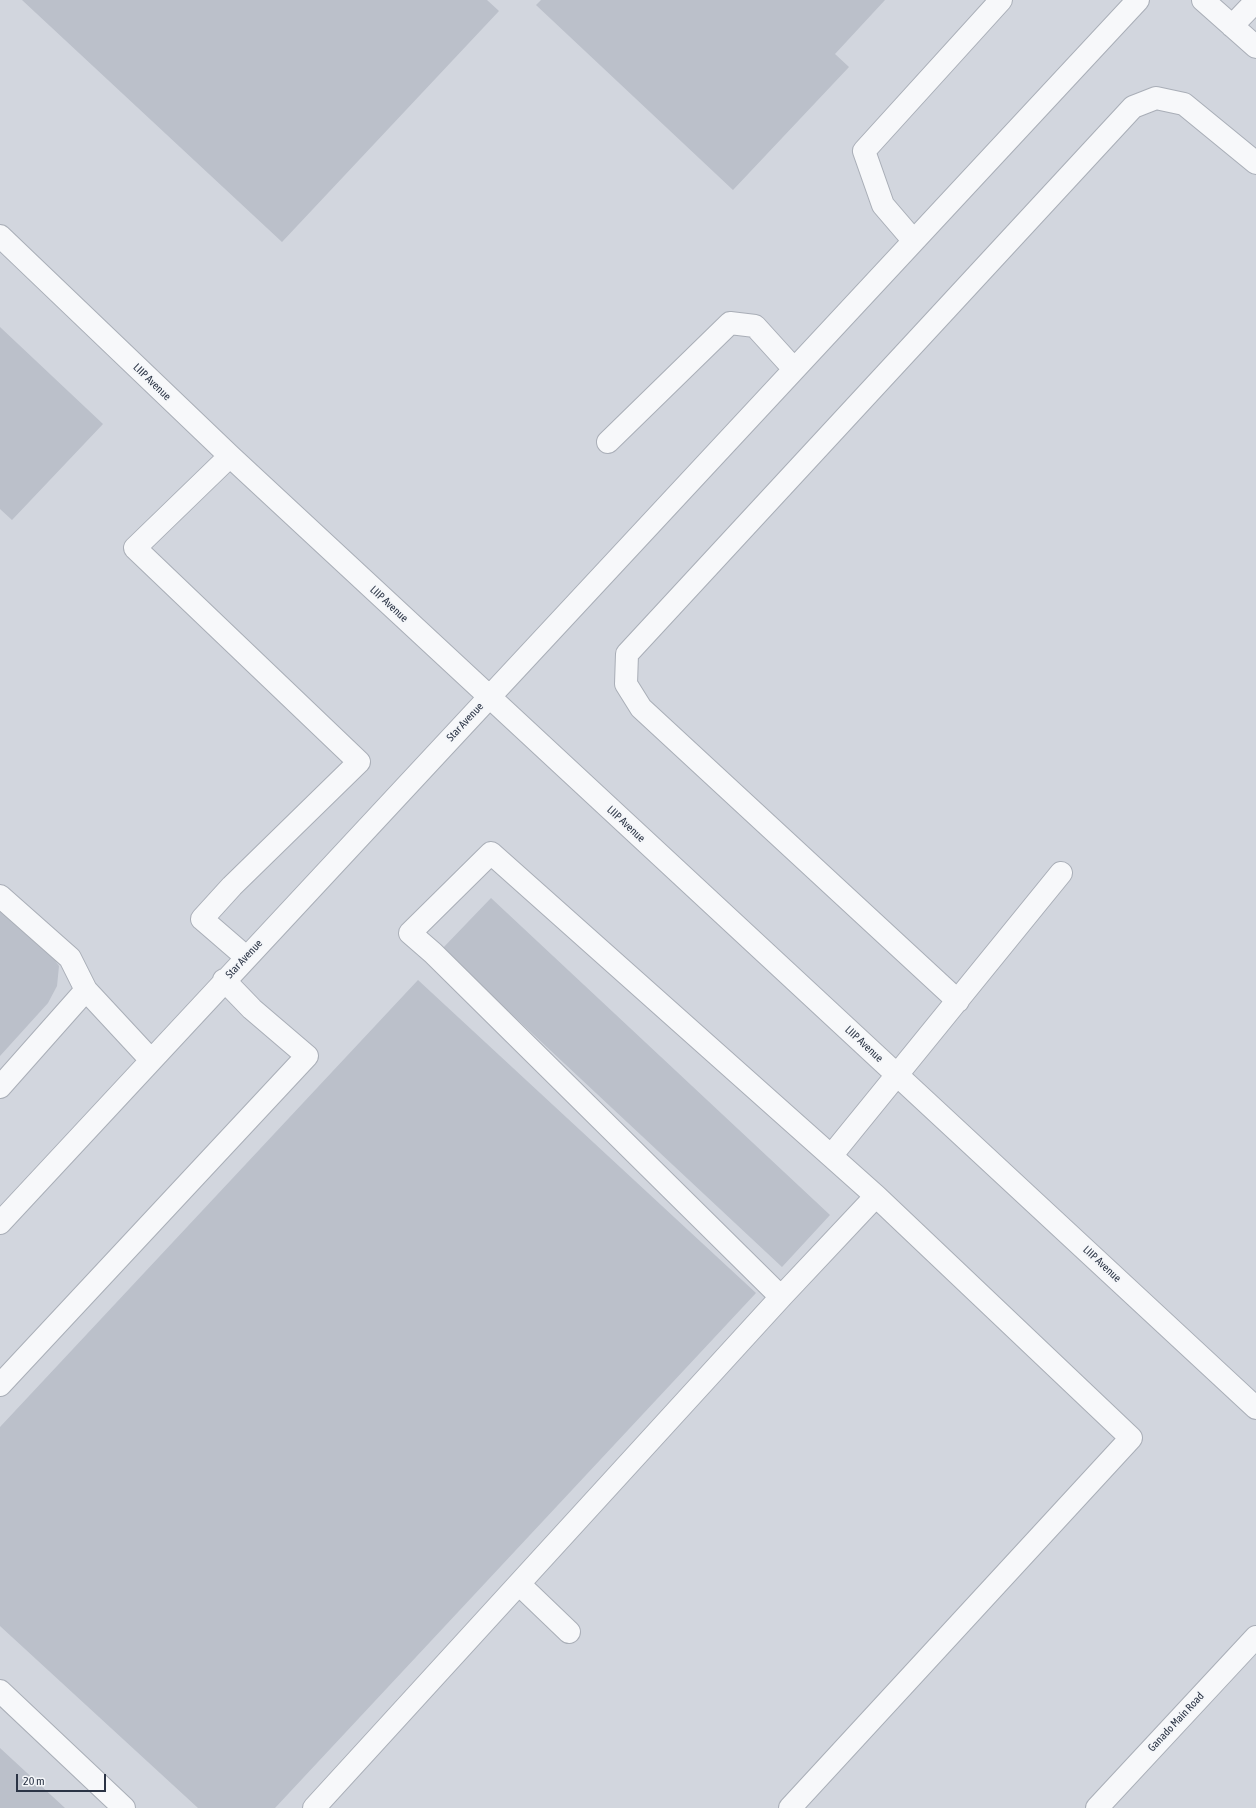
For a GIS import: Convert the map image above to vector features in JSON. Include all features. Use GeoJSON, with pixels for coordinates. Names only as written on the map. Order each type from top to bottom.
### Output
{"type":"FeatureCollection","features":[{"type":"Feature","properties":{"kind":"street"},"geometry":{"type":"LineString","coordinates":[[913,240],[883,205],[864,151],[1001,0]]}},
{"type":"Feature","properties":{"kind":"street","name":"Star Avenue"},"geometry":{"type":"LineString","coordinates":[[0,1222],[488,696],[1138,0]]}},
{"type":"Feature","properties":{"kind":"street"},"geometry":{"type":"LineString","coordinates":[[1203,0],[1256,47]]}},
{"type":"Feature","properties":{"kind":"street"},"geometry":{"type":"LineString","coordinates":[[1232,26],[1256,1]]}},
{"type":"Feature","properties":{"kind":"street"},"geometry":{"type":"LineString","coordinates":[[958,1001],[640,708],[626,684],[627,654],[1133,106],[1156,98],[1184,104],[1256,163]]}},
{"type":"Feature","properties":{"kind":"street","name":"LIIP Avenue"},"geometry":{"type":"LineString","coordinates":[[0,236],[230,456],[1256,1408]]}},
{"type":"Feature","properties":{"kind":"street"},"geometry":{"type":"LineString","coordinates":[[608,442],[730,323],[755,326],[794,369]]}},
{"type":"Feature","properties":{"kind":"street"},"geometry":{"type":"LineString","coordinates":[[230,456],[135,548],[359,762],[232,886],[202,919],[246,957]]}},
{"type":"Feature","properties":{"kind":"street"},"geometry":{"type":"LineString","coordinates":[[781,1297],[433,953],[410,933],[491,853],[876,1196],[1131,1438],[790,1808]]}},
{"type":"Feature","properties":{"kind":"street"},"geometry":{"type":"LineString","coordinates":[[831,1156],[1061,873]]}},
{"type":"Feature","properties":{"kind":"street"},"geometry":{"type":"LineString","coordinates":[[0,896],[70,958],[86,990],[151,1060]]}},
{"type":"Feature","properties":{"kind":"street"},"geometry":{"type":"LineString","coordinates":[[0,1385],[307,1056],[252,1009],[224,980]]}},
{"type":"Feature","properties":{"kind":"street"},"geometry":{"type":"LineString","coordinates":[[0,1087],[86,990]]}},
{"type":"Feature","properties":{"kind":"street"},"geometry":{"type":"LineString","coordinates":[[314,1808],[520,1585],[781,1297],[876,1196]]}},
{"type":"Feature","properties":{"kind":"street"},"geometry":{"type":"LineString","coordinates":[[520,1585],[569,1632]]}},
{"type":"Feature","properties":{"kind":"street","name":"Ganado Main Road"},"geometry":{"type":"LineString","coordinates":[[1097,1808],[1256,1637]]}},
{"type":"Feature","properties":{"kind":"street"},"geometry":{"type":"LineString","coordinates":[[0,1691],[124,1808]]}},
{"type":"Feature","properties":{"kind":"shaded area"},"geometry":{"type":"Polygon","coordinates":[[[0,0],[1256,0],[1256,1808],[0,1808],[0,0]]]}},
{"type":"Feature","properties":{"kind":"building"},"geometry":{"type":"Polygon","coordinates":[[[22,0],[487,0],[499,11],[282,242],[22,0]]]}},
{"type":"Feature","properties":{"kind":"building"},"geometry":{"type":"Polygon","coordinates":[[[541,0],[885,0],[835,54],[849,67],[733,190],[536,5],[541,0]]]}},
{"type":"Feature","properties":{"kind":"building"},"geometry":{"type":"Polygon","coordinates":[[[0,327],[103,424],[12,520],[0,509],[0,327]]]}},
{"type":"Feature","properties":{"kind":"building"},"geometry":{"type":"Polygon","coordinates":[[[491,898],[830,1215],[782,1267],[442,949],[491,898]]]}},
{"type":"Feature","properties":{"kind":"building"},"geometry":{"type":"Polygon","coordinates":[[[0,907],[47,949],[59,966],[57,986],[48,1003],[0,1056],[0,907]]]}},
{"type":"Feature","properties":{"kind":"building"},"geometry":{"type":"Polygon","coordinates":[[[418,980],[756,1293],[275,1808],[198,1808],[0,1626],[0,1427],[418,980]]]}},
{"type":"Feature","properties":{"kind":"building"},"geometry":{"type":"Polygon","coordinates":[[[0,1748],[65,1808],[0,1808],[0,1748]]]}}]}
